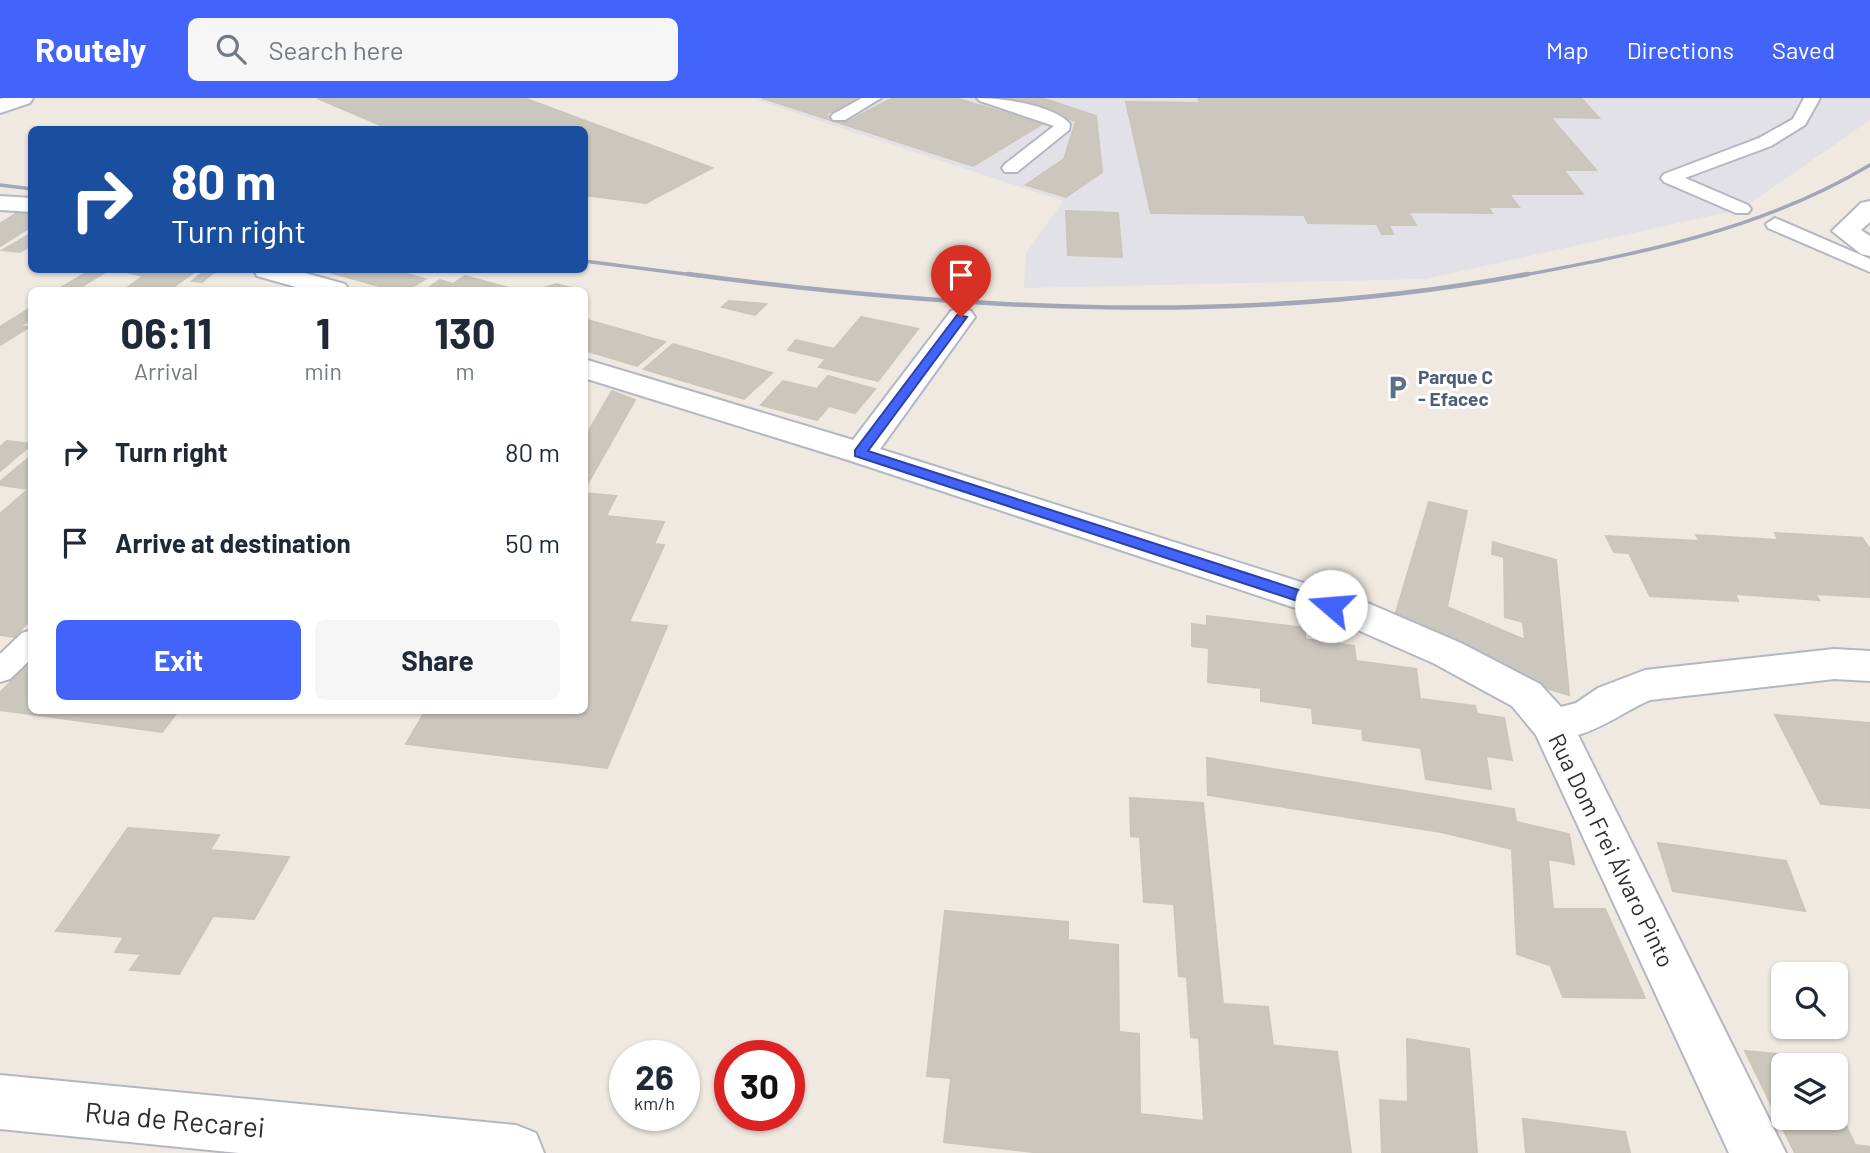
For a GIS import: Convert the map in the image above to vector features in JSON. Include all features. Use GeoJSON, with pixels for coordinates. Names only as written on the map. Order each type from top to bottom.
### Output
{"type":"FeatureCollection","features":[{"type":"Feature","properties":{"kind":"street"},"geometry":{"type":"LineString","coordinates":[[0,107],[22,98]]}},
{"type":"Feature","properties":{"kind":"street"},"geometry":{"type":"LineString","coordinates":[[0,203],[28,205]]}},
{"type":"Feature","properties":{"kind":"street"},"geometry":{"type":"LineString","coordinates":[[1870,208],[1845,231],[1861,245],[1870,248]]}},
{"type":"Feature","properties":{"kind":"street"},"geometry":{"type":"LineString","coordinates":[[277,273],[325,287]]}},
{"type":"Feature","properties":{"kind":"street"},"geometry":{"type":"LineString","coordinates":[[860,453],[961,317]]}},
{"type":"Feature","properties":{"kind":"street","name":"Rua Dom Frei Álvaro Pinto"},"geometry":{"type":"LineString","coordinates":[[588,369],[860,453],[1357,614],[1447,653],[1525,695],[1553,726],[1758,1153]]}},
{"type":"Feature","properties":{"kind":"street"},"geometry":{"type":"LineString","coordinates":[[1553,726],[1589,716],[1612,699],[1645,685],[1834,664],[1870,666]]}},
{"type":"Feature","properties":{"kind":"street","name":"Rua de Recarei"},"geometry":{"type":"LineString","coordinates":[[0,1102],[451,1149],[516,1153]]}},
{"type":"Feature","properties":{"kind":"lane"},"geometry":{"type":"LineString","coordinates":[[839,117],[873,98]]}},
{"type":"Feature","properties":{"kind":"lane"},"geometry":{"type":"LineString","coordinates":[[985,98],[1053,118],[1062,124],[1061,130],[1011,168]]}},
{"type":"Feature","properties":{"kind":"lane"},"geometry":{"type":"LineString","coordinates":[[1742,209],[1670,178],[1765,142],[1799,122],[1812,98]]}},
{"type":"Feature","properties":{"kind":"lane"},"geometry":{"type":"LineString","coordinates":[[1775,224],[1870,266]]}},
{"type":"Feature","properties":{"kind":"lane"},"geometry":{"type":"LineString","coordinates":[[0,671],[28,644]]}},
{"type":"Feature","properties":{"kind":"shaded area"},"geometry":{"type":"Polygon","coordinates":[[[751,98],[1870,98],[1870,120],[1742,209],[1425,279],[1024,288],[1026,253],[1063,201],[751,98]]]}},
{"type":"Feature","properties":{"kind":"building"},"geometry":{"type":"Polygon","coordinates":[[[317,98],[524,98],[712,168],[646,203],[588,196],[588,126],[383,126],[317,98]]]}},
{"type":"Feature","properties":{"kind":"building"},"geometry":{"type":"Polygon","coordinates":[[[762,98],[857,98],[824,115],[847,122],[893,98],[955,98],[1042,124],[973,166],[762,98]]]}},
{"type":"Feature","properties":{"kind":"building"},"geometry":{"type":"Polygon","coordinates":[[[1004,98],[1042,98],[1096,116],[1102,172],[1066,197],[1026,185],[1064,159],[1076,121],[1004,98]]]}},
{"type":"Feature","properties":{"kind":"building"},"geometry":{"type":"Polygon","coordinates":[[[1198,98],[1581,98],[1599,118],[1550,117],[1596,170],[1563,170],[1583,194],[1509,194],[1519,207],[1488,207],[1492,213],[1408,212],[1416,225],[1389,225],[1393,234],[1382,234],[1377,224],[1308,223],[1304,215],[1151,213],[1126,102],[1200,103],[1198,98]]]}},
{"type":"Feature","properties":{"kind":"building"},"geometry":{"type":"Polygon","coordinates":[[[20,211],[28,212],[28,228],[0,246],[0,224],[20,211]]]}},
{"type":"Feature","properties":{"kind":"building"},"geometry":{"type":"Polygon","coordinates":[[[1066,211],[1118,213],[1122,257],[1068,255],[1066,211]]]}},
{"type":"Feature","properties":{"kind":"building"},"geometry":{"type":"Polygon","coordinates":[[[28,235],[28,247],[20,252],[3,250],[28,235]]]}},
{"type":"Feature","properties":{"kind":"building"},"geometry":{"type":"Polygon","coordinates":[[[86,273],[104,273],[81,287],[62,287],[86,273]]]}},
{"type":"Feature","properties":{"kind":"building"},"geometry":{"type":"Polygon","coordinates":[[[131,273],[193,273],[173,287],[128,287],[143,276],[131,273]]]}},
{"type":"Feature","properties":{"kind":"building"},"geometry":{"type":"Polygon","coordinates":[[[202,273],[213,273],[202,282],[192,281],[202,273]]]}},
{"type":"Feature","properties":{"kind":"building"},"geometry":{"type":"Polygon","coordinates":[[[333,273],[404,273],[425,279],[412,287],[382,287],[333,273]]]}},
{"type":"Feature","properties":{"kind":"building"},"geometry":{"type":"Polygon","coordinates":[[[465,276],[505,287],[430,287],[440,280],[453,284],[465,276]]]}},
{"type":"Feature","properties":{"kind":"building"},"geometry":{"type":"Polygon","coordinates":[[[556,284],[568,287],[547,287],[556,284]]]}},
{"type":"Feature","properties":{"kind":"building"},"geometry":{"type":"Polygon","coordinates":[[[729,301],[766,304],[755,315],[722,307],[729,301]]]}},
{"type":"Feature","properties":{"kind":"building"},"geometry":{"type":"Polygon","coordinates":[[[28,310],[28,321],[20,326],[28,328],[0,345],[0,327],[28,310]]]}},
{"type":"Feature","properties":{"kind":"building"},"geometry":{"type":"Polygon","coordinates":[[[861,317],[918,329],[878,381],[819,367],[826,359],[788,350],[796,340],[834,349],[861,317]]]}},
{"type":"Feature","properties":{"kind":"building"},"geometry":{"type":"Polygon","coordinates":[[[588,320],[665,342],[637,366],[588,351],[588,320]]]}},
{"type":"Feature","properties":{"kind":"building"},"geometry":{"type":"Polygon","coordinates":[[[673,344],[772,373],[744,399],[644,369],[673,344]]]}},
{"type":"Feature","properties":{"kind":"building"},"geometry":{"type":"Polygon","coordinates":[[[828,376],[875,389],[855,413],[829,406],[817,420],[761,405],[783,381],[817,389],[828,376]]]}},
{"type":"Feature","properties":{"kind":"building"},"geometry":{"type":"Polygon","coordinates":[[[612,391],[635,400],[588,483],[588,432],[612,391]]]}},
{"type":"Feature","properties":{"kind":"building"},"geometry":{"type":"Polygon","coordinates":[[[7,441],[28,444],[28,447],[0,471],[0,447],[7,441]]]}},
{"type":"Feature","properties":{"kind":"building"},"geometry":{"type":"Polygon","coordinates":[[[28,458],[28,489],[0,485],[0,482],[28,458]]]}},
{"type":"Feature","properties":{"kind":"building"},"geometry":{"type":"Polygon","coordinates":[[[28,490],[28,622],[14,637],[0,635],[0,514],[28,490]]]}},
{"type":"Feature","properties":{"kind":"building"},"geometry":{"type":"Polygon","coordinates":[[[588,493],[616,496],[606,516],[664,522],[654,544],[664,545],[629,622],[667,626],[607,768],[406,744],[424,714],[588,714],[588,493]]]}},
{"type":"Feature","properties":{"kind":"building"},"geometry":{"type":"Polygon","coordinates":[[[1429,502],[1467,511],[1447,607],[1525,640],[1523,622],[1505,617],[1504,557],[1492,554],[1493,542],[1556,560],[1569,695],[1527,682],[1394,619],[1429,502]]]}},
{"type":"Feature","properties":{"kind":"building"},"geometry":{"type":"Polygon","coordinates":[[[1775,533],[1862,538],[1870,549],[1870,597],[1815,594],[1819,600],[1735,594],[1738,601],[1650,596],[1629,553],[1614,552],[1606,536],[1700,541],[1696,535],[1778,540],[1775,533]]]}},
{"type":"Feature","properties":{"kind":"building"},"geometry":{"type":"Polygon","coordinates":[[[1207,616],[1305,628],[1305,639],[1354,646],[1356,661],[1416,669],[1420,699],[1475,706],[1477,714],[1504,718],[1512,760],[1486,756],[1491,789],[1426,779],[1421,748],[1363,740],[1362,729],[1313,723],[1312,708],[1261,701],[1261,688],[1208,682],[1209,648],[1192,646],[1192,624],[1207,626],[1207,616]]]}},
{"type":"Feature","properties":{"kind":"building"},"geometry":{"type":"Polygon","coordinates":[[[28,664],[28,714],[0,710],[0,693],[28,664]]]}},
{"type":"Feature","properties":{"kind":"building"},"geometry":{"type":"Polygon","coordinates":[[[29,714],[176,714],[162,732],[29,714]]]}},
{"type":"Feature","properties":{"kind":"building"},"geometry":{"type":"Polygon","coordinates":[[[1775,715],[1870,723],[1870,808],[1821,804],[1775,715]]]}},
{"type":"Feature","properties":{"kind":"building"},"geometry":{"type":"Polygon","coordinates":[[[1207,758],[1514,809],[1516,822],[1569,834],[1574,864],[1548,859],[1553,909],[1528,909],[1550,965],[1517,954],[1512,849],[1441,832],[1208,795],[1207,758]]]}},
{"type":"Feature","properties":{"kind":"building"},"geometry":{"type":"Polygon","coordinates":[[[1130,798],[1203,803],[1223,1004],[1268,1007],[1273,1046],[1191,1037],[1187,977],[1179,976],[1174,904],[1144,902],[1140,837],[1131,836],[1130,798]]]}},
{"type":"Feature","properties":{"kind":"building"},"geometry":{"type":"Polygon","coordinates":[[[128,828],[219,835],[210,850],[289,857],[254,919],[213,916],[179,974],[130,970],[141,954],[115,952],[124,937],[56,931],[128,828]]]}},
{"type":"Feature","properties":{"kind":"building"},"geometry":{"type":"Polygon","coordinates":[[[1658,843],[1786,861],[1805,911],[1673,891],[1658,843]]]}},
{"type":"Feature","properties":{"kind":"building"},"geometry":{"type":"Polygon","coordinates":[[[1528,909],[1605,909],[1645,998],[1563,997],[1528,909]]]}},
{"type":"Feature","properties":{"kind":"building"},"geometry":{"type":"Polygon","coordinates":[[[945,911],[1068,922],[1068,940],[1118,945],[1119,1032],[1139,1034],[1140,1114],[1204,1121],[1199,1038],[1337,1052],[1351,1153],[1042,1153],[944,1142],[951,1078],[927,1076],[945,911]]]}},
{"type":"Feature","properties":{"kind":"building"},"geometry":{"type":"Polygon","coordinates":[[[1407,1039],[1469,1049],[1477,1153],[1382,1153],[1380,1100],[1408,1102],[1407,1039]]]}},
{"type":"Feature","properties":{"kind":"building"},"geometry":{"type":"Polygon","coordinates":[[[1745,1051],[1771,1053],[1771,1104],[1745,1051]]]}},
{"type":"Feature","properties":{"kind":"building"},"geometry":{"type":"Polygon","coordinates":[[[1523,1119],[1625,1132],[1630,1153],[1526,1153],[1523,1119]]]}},
{"type":"Feature","properties":{"kind":"building"},"geometry":{"type":"Polygon","coordinates":[[[1784,1130],[1848,1130],[1855,1145],[1870,1147],[1870,1153],[1795,1153],[1784,1130]]]}},
{"type":"Feature","properties":{"kind":"railway"},"geometry":{"type":"LineString","coordinates":[[1519,276],[1655,248],[1744,223],[1787,207],[1870,165]]}},
{"type":"Feature","properties":{"kind":"railway"},"geometry":{"type":"LineString","coordinates":[[0,185],[28,188]]}},
{"type":"Feature","properties":{"kind":"railway"},"geometry":{"type":"LineString","coordinates":[[588,262],[701,276]]}},
{"type":"Feature","properties":{"kind":"railway"},"geometry":{"type":"LineString","coordinates":[[688,274],[897,297],[1108,307],[1214,307],[1319,301],[1424,290],[1528,274]]}},
{"type":"Feature","properties":{"kind":"place","name":"Parque C - Efacec"},"geometry":{"type":"Point","coordinates":[1398,387]}},
{"type":"Feature","properties":{"kind":"route"},"geometry":{"type":"LineString","coordinates":[[961,317],[860,453],[1331,606]]}}]}
